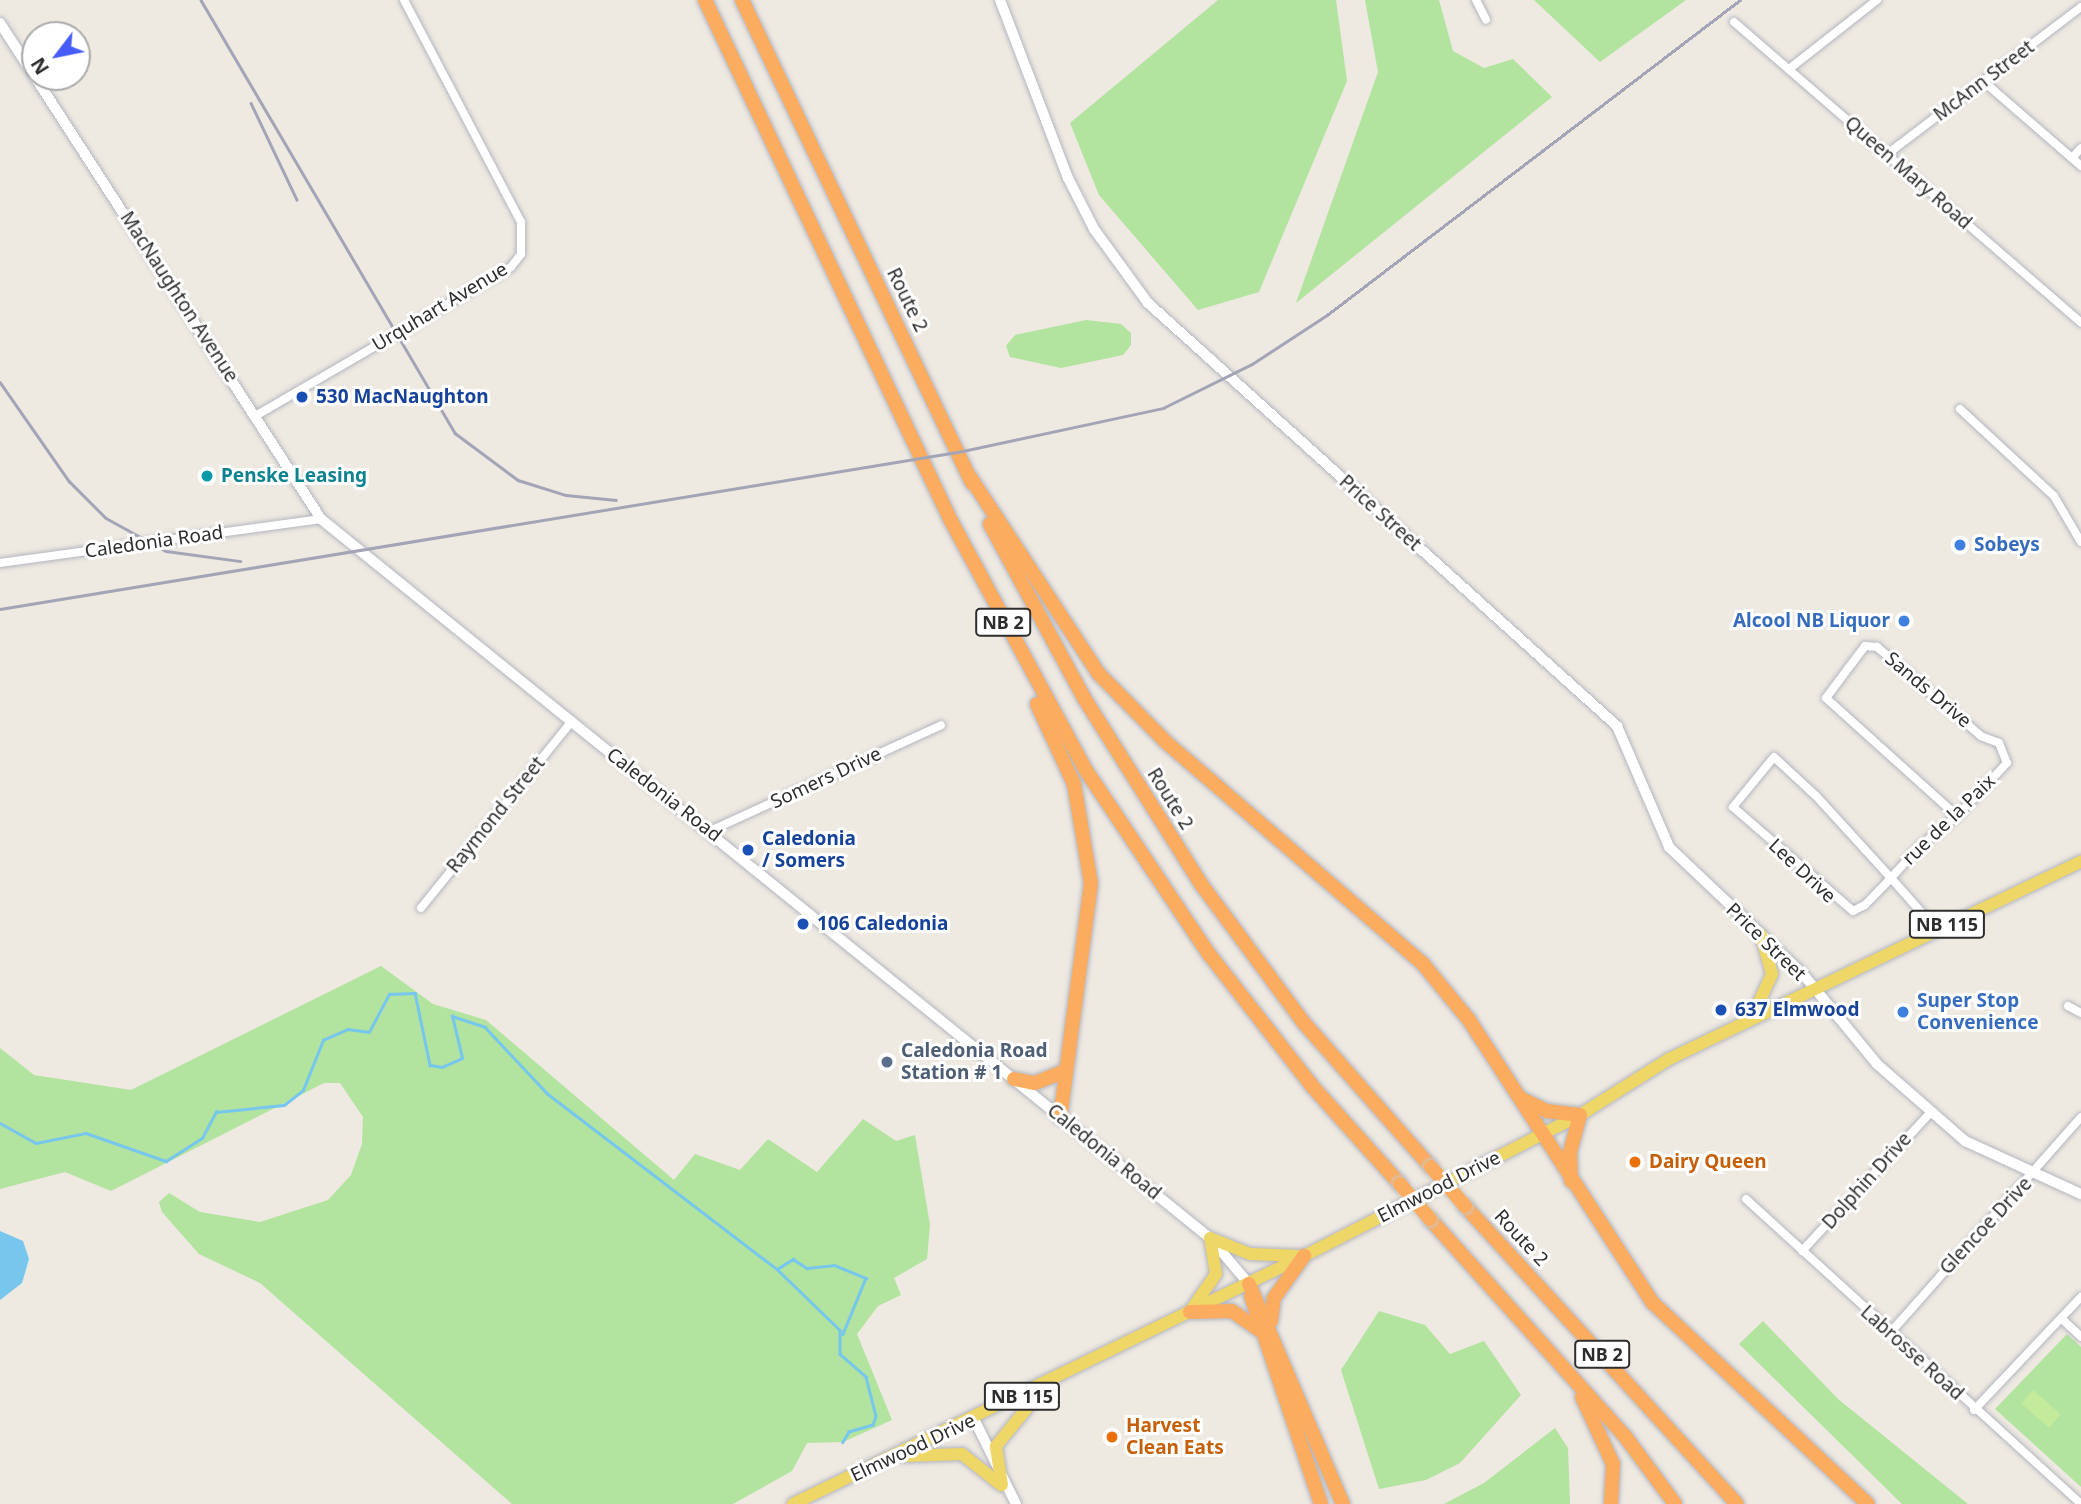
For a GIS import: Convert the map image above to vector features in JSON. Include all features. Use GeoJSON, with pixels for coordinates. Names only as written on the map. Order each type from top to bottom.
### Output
{"type":"FeatureCollection","features":[{"type":"Feature","properties":{"kind":"highway","name":"NB 2"},"geometry":{"type":"LineString","coordinates":[[705,0],[1008,631],[1085,769],[1209,954],[1311,1086],[1566,1368],[1675,1504]]}},
{"type":"Feature","properties":{"kind":"highway","name":"Route 2"},"geometry":{"type":"LineString","coordinates":[[742,0],[968,474],[1052,642],[1202,884],[1304,1023],[1465,1206],[1737,1504]]}},
{"type":"Feature","properties":{"kind":"highway"},"geometry":{"type":"LineString","coordinates":[[968,474],[1098,673],[1166,742],[1423,964],[1518,1096],[1571,1183],[1653,1303],[1868,1504]]}},
{"type":"Feature","properties":{"kind":"highway"},"geometry":{"type":"LineString","coordinates":[[1008,631],[1074,784],[1089,855],[1082,983],[1062,1072],[1060,1116]]}},
{"type":"Feature","properties":{"kind":"highway"},"geometry":{"type":"LineString","coordinates":[[1014,1079],[1035,1083],[1062,1072]]}},
{"type":"Feature","properties":{"kind":"highway"},"geometry":{"type":"LineString","coordinates":[[1518,1096],[1547,1111],[1580,1115],[1570,1152],[1571,1183]]}},
{"type":"Feature","properties":{"kind":"highway"},"geometry":{"type":"LineString","coordinates":[[1264,1326],[1274,1298],[1304,1256]]}},
{"type":"Feature","properties":{"kind":"highway"},"geometry":{"type":"LineString","coordinates":[[1249,1284],[1321,1504]]}},
{"type":"Feature","properties":{"kind":"highway"},"geometry":{"type":"LineString","coordinates":[[1189,1312],[1232,1311],[1264,1326],[1343,1504]]}},
{"type":"Feature","properties":{"kind":"highway"},"geometry":{"type":"LineString","coordinates":[[1566,1368],[1612,1464],[1611,1504]]}},
{"type":"Feature","properties":{"kind":"main road","name":"Elmwood Drive"},"geometry":{"type":"LineString","coordinates":[[793,1504],[897,1457],[1249,1284],[1580,1115],[1669,1059],[1812,987],[2081,862]]}},
{"type":"Feature","properties":{"kind":"main road"},"geometry":{"type":"LineString","coordinates":[[1748,1020],[1769,992],[1772,974],[1761,935]]}},
{"type":"Feature","properties":{"kind":"main road"},"geometry":{"type":"LineString","coordinates":[[1210,1238],[1250,1254],[1304,1256]]}},
{"type":"Feature","properties":{"kind":"main road"},"geometry":{"type":"LineString","coordinates":[[1189,1312],[1216,1274],[1210,1238]]}},
{"type":"Feature","properties":{"kind":"main road"},"geometry":{"type":"LineString","coordinates":[[1002,1485],[995,1455],[1000,1437],[1051,1382]]}},
{"type":"Feature","properties":{"kind":"main road"},"geometry":{"type":"LineString","coordinates":[[897,1457],[961,1453],[1002,1485]]}},
{"type":"Feature","properties":{"kind":"street","name":"Urquhart Avenue"},"geometry":{"type":"LineString","coordinates":[[257,415],[511,267],[521,254],[521,222],[404,0]]}},
{"type":"Feature","properties":{"kind":"street","name":"Price Street"},"geometry":{"type":"LineString","coordinates":[[1000,0],[1068,178],[1094,229],[1148,303],[1617,726],[1669,847],[1812,987],[1877,1064],[1965,1141],[2081,1194]]}},
{"type":"Feature","properties":{"kind":"street"},"geometry":{"type":"LineString","coordinates":[[1476,0],[1486,20]]}},
{"type":"Feature","properties":{"kind":"street"},"geometry":{"type":"LineString","coordinates":[[1789,69],[1877,0]]}},
{"type":"Feature","properties":{"kind":"street","name":"McAnn Street"},"geometry":{"type":"LineString","coordinates":[[1886,155],[2081,7]]}},
{"type":"Feature","properties":{"kind":"street","name":"Queen Mary Road"},"geometry":{"type":"LineString","coordinates":[[1734,22],[2081,323]]}},
{"type":"Feature","properties":{"kind":"street","name":"MacNaughton Avenue"},"geometry":{"type":"LineString","coordinates":[[0,23],[21,55]]}},
{"type":"Feature","properties":{"kind":"street"},"geometry":{"type":"LineString","coordinates":[[1983,81],[2081,166]]}},
{"type":"Feature","properties":{"kind":"street","name":"MacNaughton Avenue"},"geometry":{"type":"LineString","coordinates":[[44,91],[257,415],[321,519]]}},
{"type":"Feature","properties":{"kind":"street"},"geometry":{"type":"LineString","coordinates":[[2072,158],[2081,148]]}},
{"type":"Feature","properties":{"kind":"street"},"geometry":{"type":"LineString","coordinates":[[1960,409],[2054,496],[2081,542]]}},
{"type":"Feature","properties":{"kind":"street","name":"Caledonia Road"},"geometry":{"type":"LineString","coordinates":[[0,563],[321,519],[1210,1238],[1249,1284]]}},
{"type":"Feature","properties":{"kind":"street","name":"Sands Drive"},"geometry":{"type":"LineString","coordinates":[[1957,816],[1826,698],[1865,646],[1877,647],[1981,736],[2000,743],[2007,762]]}},
{"type":"Feature","properties":{"kind":"street","name":"Raymond Street"},"geometry":{"type":"LineString","coordinates":[[421,908],[571,722]]}},
{"type":"Feature","properties":{"kind":"street","name":"Somers Drive"},"geometry":{"type":"LineString","coordinates":[[710,831],[941,725]]}},
{"type":"Feature","properties":{"kind":"street","name":"Lee Drive"},"geometry":{"type":"LineString","coordinates":[[1774,757],[1891,878],[1865,905],[1842,908],[1733,807],[1774,757]]}},
{"type":"Feature","properties":{"kind":"street","name":"rue de la Paix"},"geometry":{"type":"LineString","coordinates":[[1891,878],[1957,816],[2007,762]]}},
{"type":"Feature","properties":{"kind":"street"},"geometry":{"type":"LineString","coordinates":[[1891,878],[1936,929]]}},
{"type":"Feature","properties":{"kind":"street"},"geometry":{"type":"LineString","coordinates":[[2068,1006],[2081,1013]]}},
{"type":"Feature","properties":{"kind":"street","name":"Dolphin Drive"},"geometry":{"type":"LineString","coordinates":[[1802,1251],[1931,1112]]}},
{"type":"Feature","properties":{"kind":"street","name":"Glencoe Drive"},"geometry":{"type":"LineString","coordinates":[[1890,1333],[2036,1172],[2081,1117]]}},
{"type":"Feature","properties":{"kind":"street","name":"Labrosse Road"},"geometry":{"type":"LineString","coordinates":[[1746,1199],[1974,1410],[2081,1504]]}},
{"type":"Feature","properties":{"kind":"street"},"geometry":{"type":"LineString","coordinates":[[1974,1410],[2081,1297]]}},
{"type":"Feature","properties":{"kind":"street"},"geometry":{"type":"LineString","coordinates":[[2062,1319],[2081,1337]]}},
{"type":"Feature","properties":{"kind":"street"},"geometry":{"type":"LineString","coordinates":[[974,1419],[1002,1485],[1016,1504]]}},
{"type":"Feature","properties":{"kind":"green space"},"geometry":{"type":"Polygon","coordinates":[[[1218,0],[1336,0],[1347,81],[1259,292],[1198,310],[1099,195],[1070,123],[1218,0]]]}},
{"type":"Feature","properties":{"kind":"green space"},"geometry":{"type":"Polygon","coordinates":[[[1365,0],[1439,0],[1453,51],[1484,68],[1513,59],[1552,97],[1296,303],[1378,72],[1365,0]]]}},
{"type":"Feature","properties":{"kind":"green space"},"geometry":{"type":"Polygon","coordinates":[[[1534,0],[1686,0],[1600,62],[1534,0]]]}},
{"type":"Feature","properties":{"kind":"green space"},"geometry":{"type":"Polygon","coordinates":[[[1086,320],[1121,324],[1131,333],[1131,345],[1123,355],[1061,368],[1010,357],[1006,346],[1015,335],[1086,320]]]}},
{"type":"Feature","properties":{"kind":"green space"},"geometry":{"type":"Polygon","coordinates":[[[381,966],[433,1004],[486,1020],[674,1180],[695,1154],[740,1170],[768,1139],[817,1172],[863,1119],[896,1141],[915,1135],[930,1225],[927,1259],[894,1278],[901,1295],[878,1306],[857,1334],[892,1420],[843,1442],[807,1443],[792,1471],[733,1504],[512,1504],[260,1283],[199,1254],[162,1212],[159,1202],[169,1193],[200,1212],[260,1222],[328,1200],[351,1175],[362,1144],[363,1117],[340,1083],[324,1083],[111,1191],[65,1172],[0,1189],[0,1048],[34,1075],[131,1090],[381,966]]]}},
{"type":"Feature","properties":{"kind":"green space"},"geometry":{"type":"Polygon","coordinates":[[[1379,1311],[1425,1325],[1450,1354],[1484,1341],[1521,1395],[1460,1463],[1426,1480],[1379,1489],[1341,1370],[1379,1311]]]}},
{"type":"Feature","properties":{"kind":"green space"},"geometry":{"type":"Polygon","coordinates":[[[1763,1321],[1838,1399],[1968,1504],[1902,1504],[1739,1344],[1763,1321]]]}},
{"type":"Feature","properties":{"kind":"green space"},"geometry":{"type":"Polygon","coordinates":[[[2067,1334],[2081,1347],[2081,1487],[1995,1409],[2067,1334]]]}},
{"type":"Feature","properties":{"kind":"green space"},"geometry":{"type":"Polygon","coordinates":[[[2033,1390],[2061,1414],[2049,1428],[2021,1404],[2033,1390]]]}},
{"type":"Feature","properties":{"kind":"green space"},"geometry":{"type":"Polygon","coordinates":[[[1555,1428],[1568,1448],[1570,1504],[1444,1504],[1484,1483],[1555,1428]]]}},
{"type":"Feature","properties":{"kind":"water"},"geometry":{"type":"Polygon","coordinates":[[[0,1231],[23,1241],[29,1259],[22,1283],[0,1300],[0,1231]]]}},
{"type":"Feature","properties":{"kind":"waterway"},"geometry":{"type":"LineString","coordinates":[[0,1123],[36,1143],[86,1133],[166,1161],[202,1138],[216,1112],[284,1105],[303,1090],[323,1040],[348,1029],[369,1032],[389,994],[415,993],[430,1065],[442,1067],[462,1058],[452,1016],[485,1027],[548,1094],[777,1269],[840,1330],[840,1354],[866,1377],[876,1416],[873,1425],[849,1432],[843,1442]]}},
{"type":"Feature","properties":{"kind":"waterway"},"geometry":{"type":"LineString","coordinates":[[777,1269],[793,1259],[807,1268],[834,1265],[866,1278],[843,1334]]}},
{"type":"Feature","properties":{"kind":"railway"},"geometry":{"type":"LineString","coordinates":[[201,0],[455,433],[518,480],[566,495],[616,500]]}},
{"type":"Feature","properties":{"kind":"railway"},"geometry":{"type":"LineString","coordinates":[[0,609],[958,452],[1163,408],[1252,364],[1327,315],[1740,0]]}},
{"type":"Feature","properties":{"kind":"railway"},"geometry":{"type":"LineString","coordinates":[[251,103],[297,200]]}},
{"type":"Feature","properties":{"kind":"railway"},"geometry":{"type":"LineString","coordinates":[[0,382],[69,481],[106,518],[166,551],[240,561]]}},
{"type":"Feature","properties":{"kind":"place","name":"530 MacNaughton"},"geometry":{"type":"Point","coordinates":[302,397]}},
{"type":"Feature","properties":{"kind":"place","name":"Penske Leasing"},"geometry":{"type":"Point","coordinates":[207,476]}},
{"type":"Feature","properties":{"kind":"place","name":"Sobeys"},"geometry":{"type":"Point","coordinates":[1960,545]}},
{"type":"Feature","properties":{"kind":"place","name":"Alcool NB Liquor"},"geometry":{"type":"Point","coordinates":[1904,621]}},
{"type":"Feature","properties":{"kind":"place","name":"Caledonia / Somers"},"geometry":{"type":"Point","coordinates":[748,850]}},
{"type":"Feature","properties":{"kind":"place","name":"106 Caledonia"},"geometry":{"type":"Point","coordinates":[803,924]}},
{"type":"Feature","properties":{"kind":"place","name":"637 Elmwood"},"geometry":{"type":"Point","coordinates":[1721,1010]}},
{"type":"Feature","properties":{"kind":"place","name":"Super Stop Convenience"},"geometry":{"type":"Point","coordinates":[1903,1012]}},
{"type":"Feature","properties":{"kind":"place","name":"Caledonia Road Station # 1"},"geometry":{"type":"Point","coordinates":[887,1062]}},
{"type":"Feature","properties":{"kind":"place","name":"Dairy Queen"},"geometry":{"type":"Point","coordinates":[1635,1162]}},
{"type":"Feature","properties":{"kind":"place","name":"Harvest Clean Eats"},"geometry":{"type":"Point","coordinates":[1112,1437]}}]}
